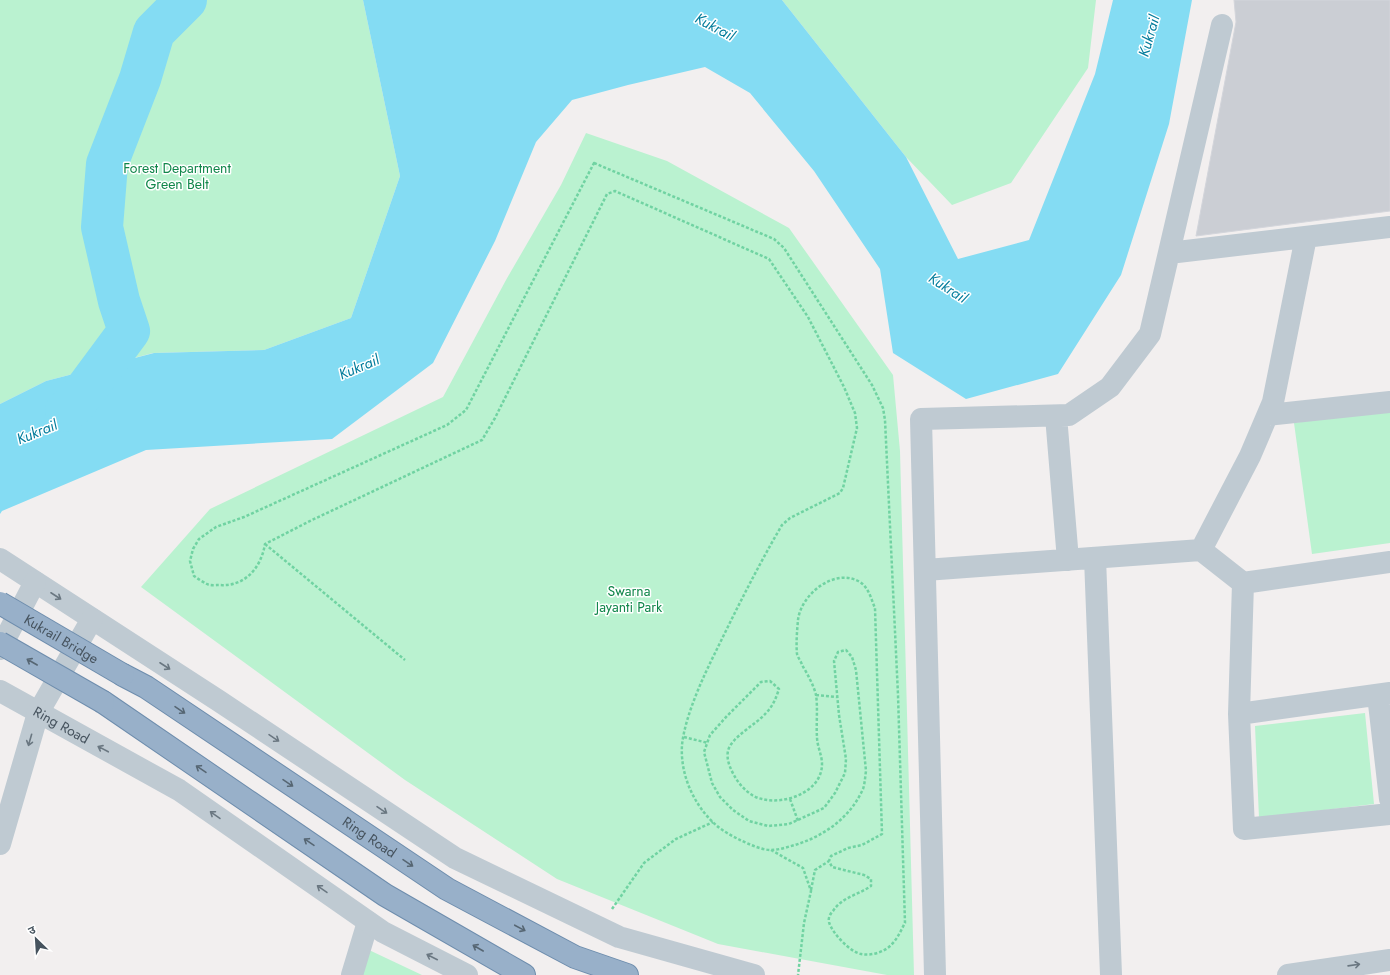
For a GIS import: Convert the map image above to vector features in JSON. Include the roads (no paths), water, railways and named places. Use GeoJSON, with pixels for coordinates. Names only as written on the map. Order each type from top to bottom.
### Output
{"type":"FeatureCollection","features":[{"type":"Feature","properties":{"kind":"highway","name":"Kukrail Bridge"},"geometry":{"type":"LineString","coordinates":[[0,603],[123,675]]}},
{"type":"Feature","properties":{"kind":"highway"},"geometry":{"type":"LineString","coordinates":[[0,643],[103,702],[385,895],[524,975]]}},
{"type":"Feature","properties":{"kind":"highway","name":"Ring Road"},"geometry":{"type":"LineString","coordinates":[[123,675],[146,687],[447,889],[575,956],[628,975]]}},
{"type":"Feature","properties":{"kind":"street"},"geometry":{"type":"LineString","coordinates":[[935,975],[921,419],[1069,415],[1110,387],[1150,334],[1222,25]]}},
{"type":"Feature","properties":{"kind":"street"},"geometry":{"type":"LineString","coordinates":[[1169,253],[1390,227]]}},
{"type":"Feature","properties":{"kind":"street"},"geometry":{"type":"LineString","coordinates":[[1201,550],[1250,456],[1273,402],[1306,237]]}},
{"type":"Feature","properties":{"kind":"street"},"geometry":{"type":"LineString","coordinates":[[1268,416],[1390,402]]}},
{"type":"Feature","properties":{"kind":"street"},"geometry":{"type":"LineString","coordinates":[[1056,416],[1068,560]]}},
{"type":"Feature","properties":{"kind":"street"},"geometry":{"type":"LineString","coordinates":[[925,570],[1201,550],[1243,583],[1390,562]]}},
{"type":"Feature","properties":{"kind":"street"},"geometry":{"type":"LineString","coordinates":[[1095,558],[1112,975]]}},
{"type":"Feature","properties":{"kind":"street"},"geometry":{"type":"LineString","coordinates":[[0,559],[219,701],[455,858],[619,937],[754,975]]}},
{"type":"Feature","properties":{"kind":"street"},"geometry":{"type":"LineString","coordinates":[[0,650],[35,582]]}},
{"type":"Feature","properties":{"kind":"street"},"geometry":{"type":"LineString","coordinates":[[1243,583],[1239,714],[1244,829],[1390,814]]}},
{"type":"Feature","properties":{"kind":"street"},"geometry":{"type":"LineString","coordinates":[[0,844],[38,713],[92,619]]}},
{"type":"Feature","properties":{"kind":"street","name":"Ring Road"},"geometry":{"type":"LineString","coordinates":[[0,692],[180,790],[383,932],[467,975]]}},
{"type":"Feature","properties":{"kind":"street"},"geometry":{"type":"LineString","coordinates":[[1239,714],[1384,694],[1390,799]]}},
{"type":"Feature","properties":{"kind":"street"},"geometry":{"type":"LineString","coordinates":[[352,975],[368,922]]}},
{"type":"Feature","properties":{"kind":"street"},"geometry":{"type":"LineString","coordinates":[[1288,975],[1390,960]]}},
{"type":"Feature","properties":{"kind":"water","name":"Kukrail"},"geometry":{"type":"Polygon","coordinates":[[[363,0],[782,0],[906,157],[958,259],[1029,240],[1095,74],[1113,0],[1192,0],[1169,124],[1121,275],[1058,374],[966,399],[893,353],[880,269],[814,171],[750,93],[705,67],[572,100],[536,142],[495,241],[433,363],[332,439],[146,450],[2,511],[0,514],[0,404],[46,381],[154,353],[264,350],[351,318],[400,176],[363,0]]]}},
{"type":"Feature","properties":{"kind":"waterway"},"geometry":{"type":"LineString","coordinates":[[66,411],[75,404],[129,331],[119,301],[102,227],[107,164],[140,79],[154,32],[186,0]]}},
{"type":"Feature","properties":{"kind":"park label","name":"Forest Department Green Belt"},"geometry":{"type":"Point","coordinates":[177,176]}},
{"type":"Feature","properties":{"kind":"park label","name":"Swarna Jayanti Park"},"geometry":{"type":"Point","coordinates":[629,600]}}]}
